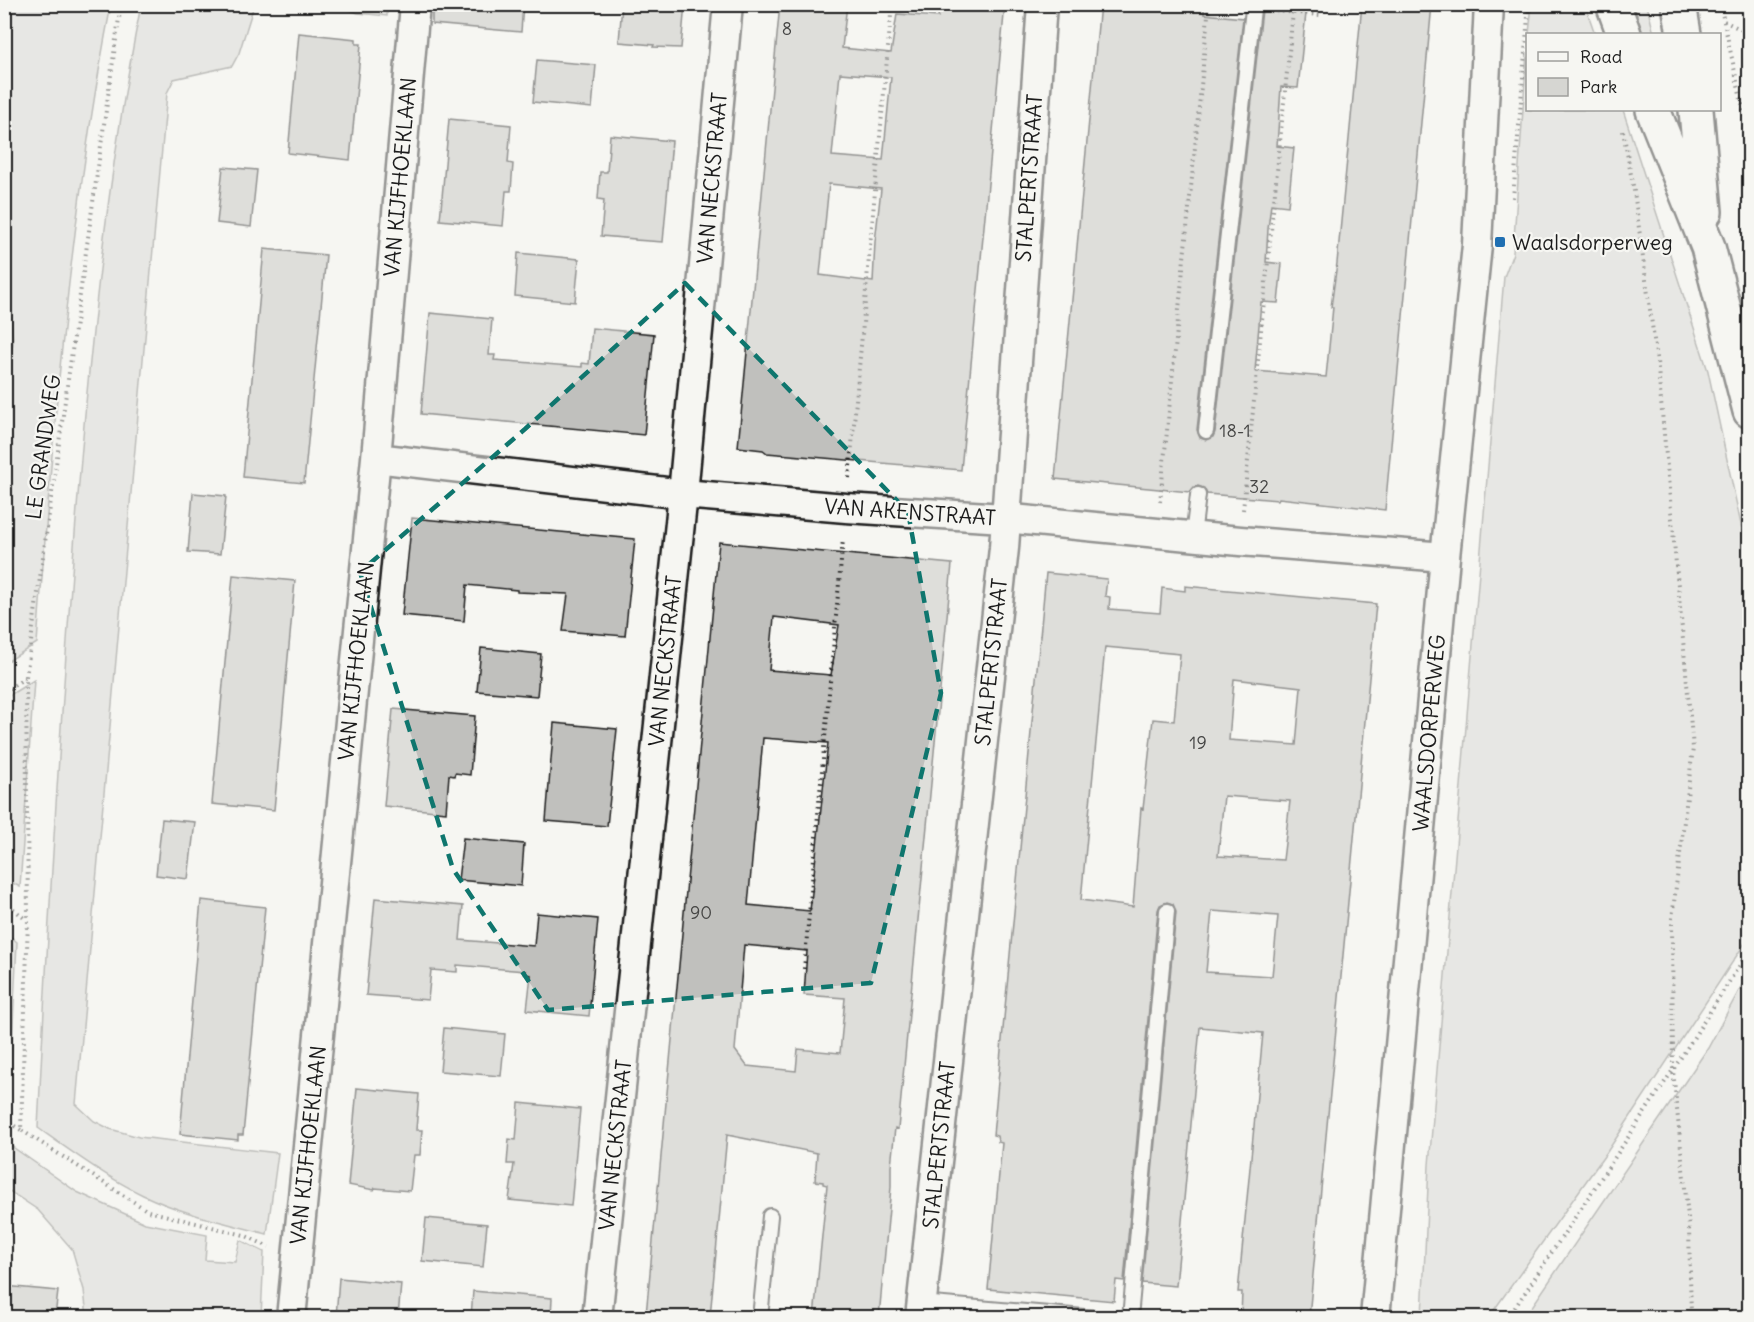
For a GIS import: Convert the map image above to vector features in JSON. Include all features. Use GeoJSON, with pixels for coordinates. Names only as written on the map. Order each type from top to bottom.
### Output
{"type":"FeatureCollection","features":[{"type":"Feature","properties":{"kind":"main road"},"geometry":{"type":"LineString","coordinates":[[1613,4],[1624,33]]}},
{"type":"Feature","properties":{"kind":"main road"},"geometry":{"type":"LineString","coordinates":[[1679,4],[1684,33]]}},
{"type":"Feature","properties":{"kind":"main road"},"geometry":{"type":"LineString","coordinates":[[1653,111],[1708,247],[1749,411]]}},
{"type":"Feature","properties":{"kind":"main road"},"geometry":{"type":"LineString","coordinates":[[1696,111],[1708,247]]}},
{"type":"Feature","properties":{"kind":"street","name":"VAN KIJFHOEKLAAN"},"geometry":{"type":"LineString","coordinates":[[291,1317],[376,458],[415,4]]}},
{"type":"Feature","properties":{"kind":"street","name":"VAN NECKSTRAAT"},"geometry":{"type":"LineString","coordinates":[[597,1317],[683,494],[728,4]]}},
{"type":"Feature","properties":{"kind":"street","name":"STALPERTSTRAAT"},"geometry":{"type":"LineString","coordinates":[[920,1310],[1004,548],[1004,518],[1042,4]]}},
{"type":"Feature","properties":{"kind":"street","name":"WAALSDORPERWEG"},"geometry":{"type":"LineString","coordinates":[[1375,1317],[1476,245],[1489,4]]}},
{"type":"Feature","properties":{"kind":"street","name":"VAN AKENSTRAAT"},"geometry":{"type":"LineString","coordinates":[[376,458],[683,494],[846,508],[1004,518],[1240,541],[1445,557]]}},
{"type":"Feature","properties":{"kind":"lane"},"geometry":{"type":"LineString","coordinates":[[1206,431],[1253,9]]}},
{"type":"Feature","properties":{"kind":"lane"},"geometry":{"type":"LineString","coordinates":[[1192,536],[1198,495]]}},
{"type":"Feature","properties":{"kind":"lane"},"geometry":{"type":"LineString","coordinates":[[1131,1317],[1167,911]]}},
{"type":"Feature","properties":{"kind":"lane"},"geometry":{"type":"LineString","coordinates":[[760,1317],[770,1216]]}},
{"type":"Feature","properties":{"kind":"lane"},"geometry":{"type":"LineString","coordinates":[[920,1310],[1096,1317]]}},
{"type":"Feature","properties":{"kind":"path","name":"LE GRANDWEG"},"geometry":{"type":"LineString","coordinates":[[21,1130],[28,920],[26,677],[121,4]]}},
{"type":"Feature","properties":{"kind":"path"},"geometry":{"type":"LineString","coordinates":[[1157,533],[1209,4]]}},
{"type":"Feature","properties":{"kind":"path"},"geometry":{"type":"LineString","coordinates":[[1527,33],[1529,4]]}},
{"type":"Feature","properties":{"kind":"path"},"geometry":{"type":"LineString","coordinates":[[1720,4],[1749,140]]}},
{"type":"Feature","properties":{"kind":"path"},"geometry":{"type":"LineString","coordinates":[[1240,541],[1293,12]]}},
{"type":"Feature","properties":{"kind":"path"},"geometry":{"type":"LineString","coordinates":[[1724,21],[1749,34]]}},
{"type":"Feature","properties":{"kind":"path"},"geometry":{"type":"LineString","coordinates":[[1513,203],[1526,41]]}},
{"type":"Feature","properties":{"kind":"path"},"geometry":{"type":"LineString","coordinates":[[1622,121],[1634,191],[1658,369],[1693,748],[1672,919],[1673,1070],[1689,1227],[1692,1317]]}},
{"type":"Feature","properties":{"kind":"path"},"geometry":{"type":"LineString","coordinates":[[4,692],[26,677]]}},
{"type":"Feature","properties":{"kind":"path"},"geometry":{"type":"LineString","coordinates":[[4,902],[28,920]]}},
{"type":"Feature","properties":{"kind":"path"},"geometry":{"type":"LineString","coordinates":[[1508,1317],[1673,1070],[1749,949]]}},
{"type":"Feature","properties":{"kind":"path"},"geometry":{"type":"LineString","coordinates":[[4,1120],[147,1211],[244,1235],[264,1245],[298,1254]]}},
{"type":"Feature","properties":{"kind":"highlighted area"},"geometry":{"type":"Polygon","coordinates":[[[685,283],[908,512],[941,693],[871,983],[548,1010],[453,869],[360,572],[525,429],[685,283]]]}},
{"type":"Feature","properties":{"kind":"green space"},"geometry":{"type":"Polygon","coordinates":[[[5,4],[111,5],[84,163],[74,243],[57,402],[37,643],[5,663],[4,389],[13,343],[4,235],[5,4]]]}},
{"type":"Feature","properties":{"kind":"green space"},"geometry":{"type":"Polygon","coordinates":[[[1532,4],[1585,5],[1595,33],[1529,33],[1532,4]]]}},
{"type":"Feature","properties":{"kind":"green space"},"geometry":{"type":"Polygon","coordinates":[[[141,5],[254,5],[239,53],[232,66],[174,79],[167,93],[76,1104],[94,1121],[110,1129],[139,1137],[278,1153],[267,1234],[189,1213],[158,1202],[102,1172],[38,1128],[57,781],[83,430],[107,217],[141,5]]]}},
{"type":"Feature","properties":{"kind":"green space"},"geometry":{"type":"Polygon","coordinates":[[[336,5],[387,5],[387,16],[358,13],[336,5]]]}},
{"type":"Feature","properties":{"kind":"green space"},"geometry":{"type":"Polygon","coordinates":[[[1634,5],[1647,5],[1654,33],[1643,33],[1634,5]]]}},
{"type":"Feature","properties":{"kind":"green space"},"geometry":{"type":"Polygon","coordinates":[[[1526,66],[1526,111],[1623,111],[1708,371],[1749,562],[1749,937],[1607,1152],[1489,1317],[1422,1317],[1429,1165],[1504,277],[1513,253],[1526,66]]]}},
{"type":"Feature","properties":{"kind":"green space"},"geometry":{"type":"Polygon","coordinates":[[[34,680],[20,887],[5,879],[5,698],[34,680]]]}},
{"type":"Feature","properties":{"kind":"green space"},"geometry":{"type":"Polygon","coordinates":[[[5,932],[17,942],[9,1107],[4,1105],[5,932]]]}},
{"type":"Feature","properties":{"kind":"green space"},"geometry":{"type":"Polygon","coordinates":[[[1749,972],[1742,1317],[1525,1317],[1708,1048],[1749,972]]]}},
{"type":"Feature","properties":{"kind":"green space"},"geometry":{"type":"Polygon","coordinates":[[[4,1141],[77,1192],[145,1223],[207,1235],[205,1260],[235,1262],[240,1240],[264,1252],[261,1317],[87,1317],[84,1290],[72,1249],[38,1210],[5,1188],[4,1141]]]}},
{"type":"Feature","properties":{"kind":"building"},"geometry":{"type":"Polygon","coordinates":[[[432,4],[523,4],[521,32],[432,24],[432,4]]]}},
{"type":"Feature","properties":{"kind":"building"},"geometry":{"type":"Polygon","coordinates":[[[622,4],[685,4],[681,48],[619,42],[622,4]]]}},
{"type":"Feature","properties":{"kind":"building"},"geometry":{"type":"Polygon","coordinates":[[[780,4],[847,4],[842,48],[891,53],[897,14],[938,17],[940,4],[1005,4],[961,470],[767,453],[763,450],[738,447],[780,4]],[[840,73],[832,156],[883,160],[891,77],[840,73]],[[829,184],[820,275],[873,282],[881,189],[829,184]]]}},
{"type":"Feature","properties":{"kind":"building"},"geometry":{"type":"Polygon","coordinates":[[[1100,4],[1174,4],[1204,7],[1204,14],[1243,18],[1197,430],[1200,438],[1206,440],[1213,437],[1215,432],[1261,4],[1307,4],[1298,88],[1281,87],[1277,146],[1294,148],[1288,206],[1271,204],[1266,262],[1282,264],[1278,303],[1261,302],[1255,371],[1326,377],[1362,4],[1432,4],[1385,510],[1279,498],[1278,500],[1207,494],[1204,488],[1198,486],[1190,492],[1055,479],[1100,4]]]}},
{"type":"Feature","properties":{"kind":"building"},"geometry":{"type":"Polygon","coordinates":[[[299,33],[356,39],[356,44],[361,44],[350,160],[288,153],[299,33]]]}},
{"type":"Feature","properties":{"kind":"building"},"geometry":{"type":"Polygon","coordinates":[[[537,60],[596,65],[592,108],[533,102],[537,60]]]}},
{"type":"Feature","properties":{"kind":"building"},"geometry":{"type":"Polygon","coordinates":[[[449,119],[511,125],[508,163],[513,164],[511,191],[506,191],[503,226],[440,220],[449,119]]]}},
{"type":"Feature","properties":{"kind":"building"},"geometry":{"type":"Polygon","coordinates":[[[610,135],[672,141],[663,242],[601,236],[604,200],[598,199],[600,172],[607,172],[610,135]]]}},
{"type":"Feature","properties":{"kind":"building"},"geometry":{"type":"Polygon","coordinates":[[[223,167],[257,170],[251,227],[217,223],[223,167]]]}},
{"type":"Feature","properties":{"kind":"building"},"geometry":{"type":"Polygon","coordinates":[[[264,249],[326,255],[304,483],[243,477],[264,249]]]}},
{"type":"Feature","properties":{"kind":"building"},"geometry":{"type":"Polygon","coordinates":[[[518,253],[579,259],[575,302],[515,296],[518,253]]]}},
{"type":"Feature","properties":{"kind":"building"},"geometry":{"type":"Polygon","coordinates":[[[430,313],[492,319],[489,355],[495,355],[494,360],[582,367],[582,363],[589,364],[592,328],[654,334],[644,435],[421,414],[430,313]]]}},
{"type":"Feature","properties":{"kind":"building"},"geometry":{"type":"Polygon","coordinates":[[[193,493],[226,496],[220,554],[188,552],[193,493]]]}},
{"type":"Feature","properties":{"kind":"building"},"geometry":{"type":"Polygon","coordinates":[[[412,518],[635,539],[625,636],[563,631],[568,594],[517,592],[517,590],[467,585],[464,621],[402,615],[412,518]]]}},
{"type":"Feature","properties":{"kind":"building"},"geometry":{"type":"Polygon","coordinates":[[[719,542],[952,564],[898,1129],[895,1128],[891,1166],[879,1317],[814,1317],[827,1185],[815,1181],[817,1153],[727,1135],[710,1317],[651,1317],[651,1315],[646,1315],[719,542]],[[774,617],[769,670],[831,675],[839,625],[774,617]],[[763,738],[748,905],[810,911],[828,743],[763,738]],[[744,945],[735,1050],[747,1066],[796,1071],[798,1049],[840,1053],[845,998],[804,995],[807,951],[744,945]]]}},
{"type":"Feature","properties":{"kind":"building"},"geometry":{"type":"Polygon","coordinates":[[[1046,573],[1107,579],[1105,596],[1110,597],[1109,609],[1160,613],[1162,588],[1185,591],[1185,586],[1376,604],[1309,1317],[1241,1317],[1242,1292],[1238,1292],[1263,1033],[1200,1027],[1176,1286],[1142,1283],[1176,912],[1173,904],[1167,902],[1160,905],[1158,910],[1124,1281],[1116,1280],[1114,1301],[988,1289],[1002,1143],[998,1142],[997,1136],[993,1135],[1046,573]],[[1105,647],[1081,900],[1133,907],[1141,808],[1143,809],[1153,719],[1174,721],[1180,654],[1105,647]],[[1234,679],[1229,740],[1296,745],[1301,687],[1234,679]],[[1224,796],[1218,856],[1283,860],[1290,801],[1224,796]],[[1212,911],[1206,972],[1272,976],[1278,916],[1212,911]]]}},
{"type":"Feature","properties":{"kind":"building"},"geometry":{"type":"Polygon","coordinates":[[[233,575],[295,581],[274,810],[212,804],[233,575]]]}},
{"type":"Feature","properties":{"kind":"building"},"geometry":{"type":"Polygon","coordinates":[[[481,648],[541,654],[537,696],[477,691],[481,648]]]}},
{"type":"Feature","properties":{"kind":"building"},"geometry":{"type":"Polygon","coordinates":[[[393,709],[475,716],[470,775],[455,773],[454,776],[449,775],[446,812],[384,806],[393,709]]]}},
{"type":"Feature","properties":{"kind":"building"},"geometry":{"type":"Polygon","coordinates":[[[554,723],[617,729],[607,826],[546,821],[554,723]]]}},
{"type":"Feature","properties":{"kind":"building"},"geometry":{"type":"Polygon","coordinates":[[[162,819],[195,822],[188,879],[156,875],[162,819]]]}},
{"type":"Feature","properties":{"kind":"building"},"geometry":{"type":"Polygon","coordinates":[[[463,838],[524,844],[521,886],[458,880],[463,838]]]}},
{"type":"Feature","properties":{"kind":"building"},"geometry":{"type":"Polygon","coordinates":[[[375,898],[463,906],[460,940],[534,946],[537,913],[598,919],[589,1016],[527,1010],[531,975],[524,974],[525,971],[457,965],[457,972],[431,970],[428,1000],[366,995],[375,898]]]}},
{"type":"Feature","properties":{"kind":"building"},"geometry":{"type":"Polygon","coordinates":[[[201,900],[265,907],[243,1135],[238,1135],[238,1140],[180,1134],[201,900]]]}},
{"type":"Feature","properties":{"kind":"building"},"geometry":{"type":"Polygon","coordinates":[[[444,1028],[505,1034],[501,1076],[440,1071],[444,1028]]]}},
{"type":"Feature","properties":{"kind":"building"},"geometry":{"type":"Polygon","coordinates":[[[357,1088],[419,1094],[416,1130],[422,1130],[420,1155],[414,1155],[410,1191],[375,1188],[374,1190],[348,1185],[357,1088]]]}},
{"type":"Feature","properties":{"kind":"building"},"geometry":{"type":"Polygon","coordinates":[[[519,1103],[580,1109],[571,1206],[509,1200],[514,1164],[507,1164],[509,1139],[516,1140],[519,1103]]]}},
{"type":"Feature","properties":{"kind":"building"},"geometry":{"type":"Polygon","coordinates":[[[426,1218],[487,1224],[483,1267],[422,1261],[426,1218]]]}},
{"type":"Feature","properties":{"kind":"building"},"geometry":{"type":"Polygon","coordinates":[[[339,1278],[401,1284],[398,1317],[336,1317],[339,1278]]]}},
{"type":"Feature","properties":{"kind":"building"},"geometry":{"type":"Polygon","coordinates":[[[4,1286],[58,1291],[55,1317],[4,1317],[4,1286]]]}},
{"type":"Feature","properties":{"kind":"building"},"geometry":{"type":"Polygon","coordinates":[[[473,1291],[552,1298],[551,1317],[471,1317],[473,1291]]]}},
{"type":"Feature","properties":{"kind":"place","name":"Waalsdorperweg"},"geometry":{"type":"Point","coordinates":[1500,242]}}]}
